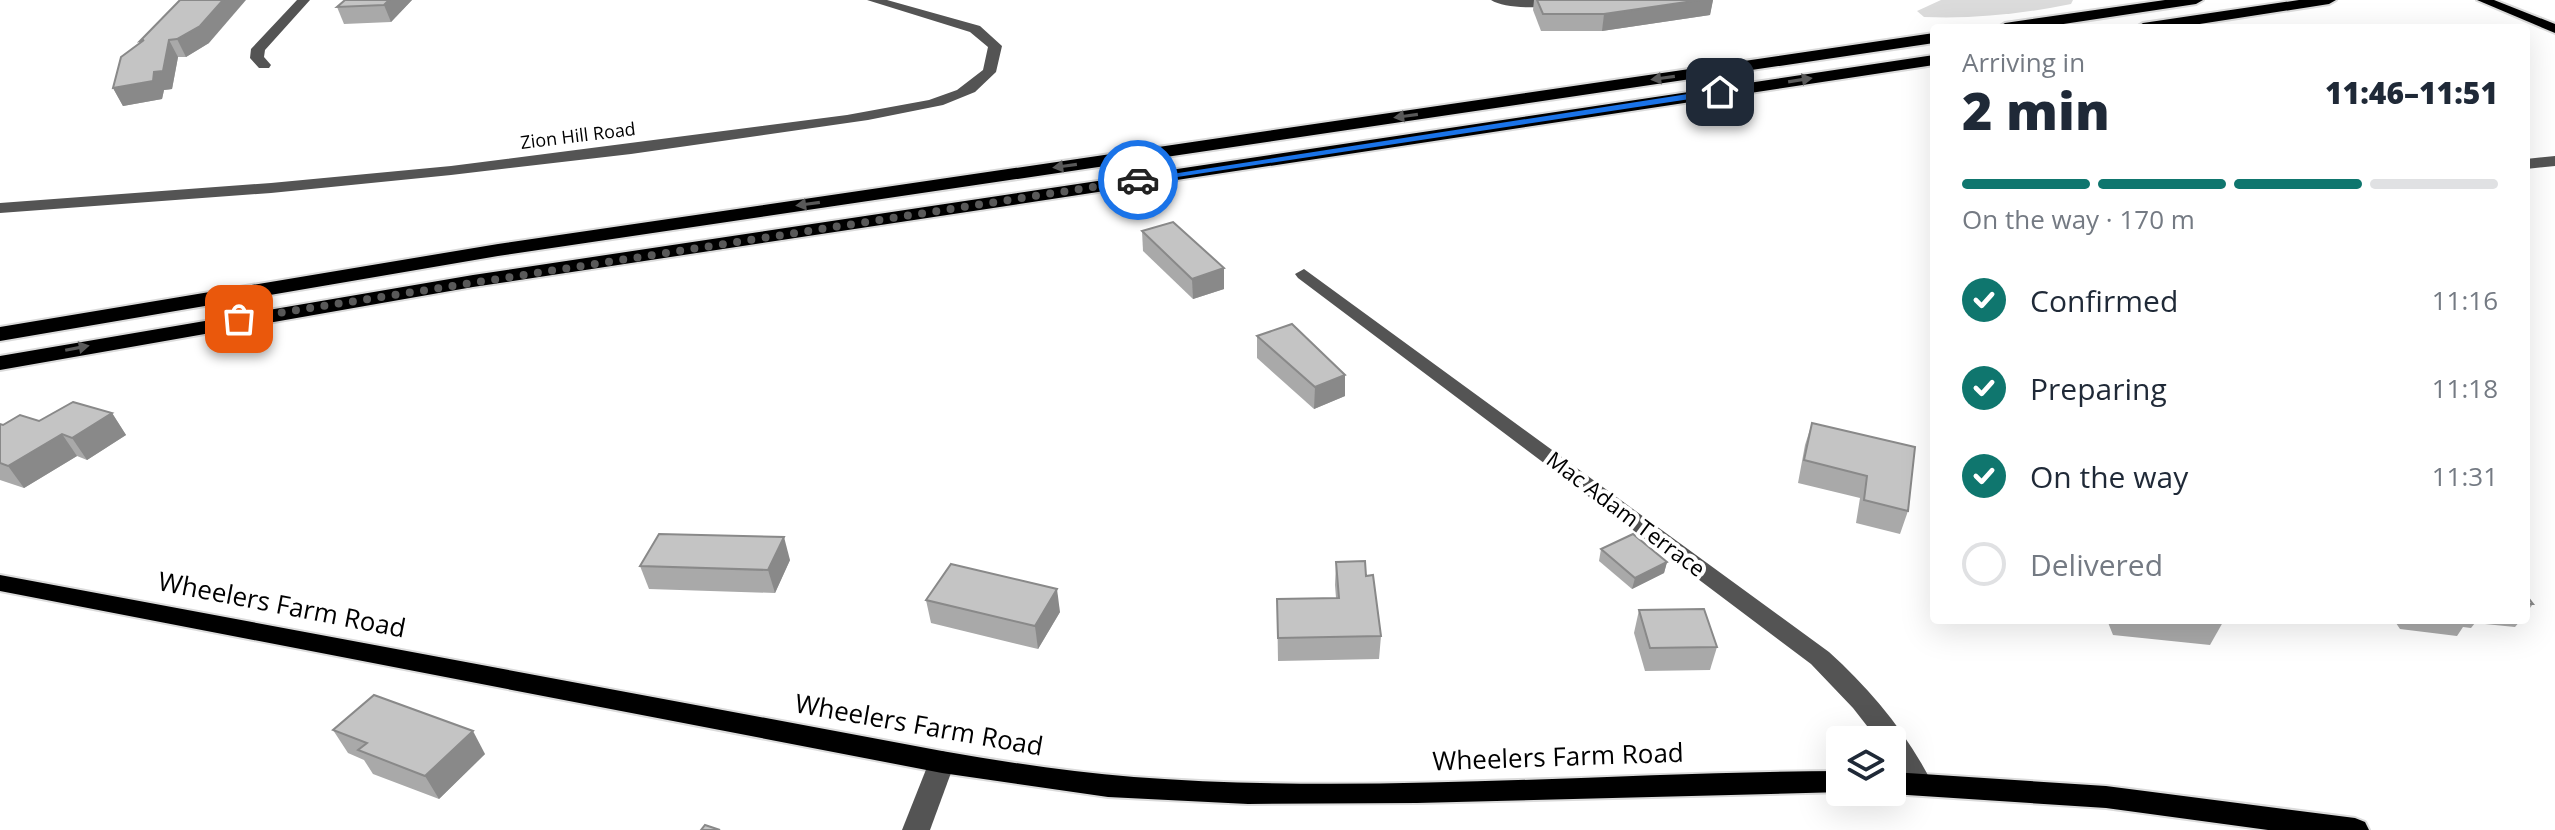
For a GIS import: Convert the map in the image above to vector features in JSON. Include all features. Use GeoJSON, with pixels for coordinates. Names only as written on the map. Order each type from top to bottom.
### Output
{"type":"FeatureCollection","features":[{"type":"Feature","properties":{"kind":"highway"},"geometry":{"type":"LineString","coordinates":[[2032,24],[2196,0]]}},
{"type":"Feature","properties":{"kind":"highway"},"geometry":{"type":"LineString","coordinates":[[2170,24],[2329,0]]}},
{"type":"Feature","properties":{"kind":"highway"},"geometry":{"type":"LineString","coordinates":[[0,334],[470,254],[1930,39]]}},
{"type":"Feature","properties":{"kind":"highway"},"geometry":{"type":"LineString","coordinates":[[0,363],[473,281],[1930,61]]}},
{"type":"Feature","properties":{"kind":"main road"},"geometry":{"type":"LineString","coordinates":[[2483,0],[2555,29]]}},
{"type":"Feature","properties":{"kind":"main road","name":"Wheelers Farm Road"},"geometry":{"type":"LineString","coordinates":[[0,583],[942,762],[1073,782],[1163,790],[1253,793],[1410,792],[1639,783],[1826,782]]}},
{"type":"Feature","properties":{"kind":"main road"},"geometry":{"type":"LineString","coordinates":[[1906,783],[2106,797],[2355,830]]}},
{"type":"Feature","properties":{"kind":"street"},"geometry":{"type":"LineString","coordinates":[[264,65],[257,58],[258,49],[304,0]]}},
{"type":"Feature","properties":{"kind":"street","name":"Zion Hill Road"},"geometry":{"type":"LineString","coordinates":[[0,208],[136,200],[571,158],[926,105],[970,89],[993,68],[997,57],[995,46],[975,29],[873,0]]}},
{"type":"Feature","properties":{"kind":"street"},"geometry":{"type":"LineString","coordinates":[[1497,0],[1563,3],[1596,0]]}},
{"type":"Feature","properties":{"kind":"street"},"geometry":{"type":"LineString","coordinates":[[2530,164],[2555,161]]}},
{"type":"Feature","properties":{"kind":"street","name":"Mac Adam Terrace"},"geometry":{"type":"LineString","coordinates":[[1304,274],[1820,658],[1850,685],[1883,726]]}},
{"type":"Feature","properties":{"kind":"street"},"geometry":{"type":"LineString","coordinates":[[916,830],[942,762]]}},
{"type":"Feature","properties":{"kind":"shaded area"},"geometry":{"type":"Polygon","coordinates":[[[1941,0],[2073,0],[2071,4],[2053,8],[1980,16],[1924,17],[1917,11],[1941,0]]]}},
{"type":"Feature","properties":{"kind":"building"},"geometry":{"type":"Polygon","coordinates":[[[180,0],[223,0],[200,26],[169,40],[163,71],[154,72],[153,81],[113,88],[121,57],[144,40],[140,41],[180,0]]]}},
{"type":"Feature","properties":{"kind":"building"},"geometry":{"type":"Polygon","coordinates":[[[345,0],[389,0],[384,5],[337,7],[345,0]]]}},
{"type":"Feature","properties":{"kind":"building"},"geometry":{"type":"Polygon","coordinates":[[[1537,0],[1700,0],[1604,14],[1543,14],[1537,0]]]}},
{"type":"Feature","properties":{"kind":"building"},"geometry":{"type":"Polygon","coordinates":[[[1173,222],[1224,268],[1192,279],[1142,231],[1173,222]]]}},
{"type":"Feature","properties":{"kind":"building"},"geometry":{"type":"Polygon","coordinates":[[[1292,324],[1345,375],[1315,387],[1257,336],[1292,324]]]}},
{"type":"Feature","properties":{"kind":"building"},"geometry":{"type":"Polygon","coordinates":[[[73,402],[112,413],[72,438],[62,434],[8,466],[0,463],[0,424],[20,415],[39,421],[73,402]]]}},
{"type":"Feature","properties":{"kind":"building"},"geometry":{"type":"Polygon","coordinates":[[[1812,423],[1915,447],[1908,511],[1864,500],[1867,476],[1804,460],[1812,423]]]}},
{"type":"Feature","properties":{"kind":"building"},"geometry":{"type":"Polygon","coordinates":[[[659,534],[784,537],[768,570],[640,566],[659,534]]]}},
{"type":"Feature","properties":{"kind":"building"},"geometry":{"type":"Polygon","coordinates":[[[1633,534],[1667,562],[1635,578],[1601,549],[1633,534]]]}},
{"type":"Feature","properties":{"kind":"building"},"geometry":{"type":"Polygon","coordinates":[[[1365,561],[1366,576],[1373,575],[1381,636],[1278,638],[1277,599],[1339,598],[1336,562],[1365,561]]]}},
{"type":"Feature","properties":{"kind":"building"},"geometry":{"type":"Polygon","coordinates":[[[951,564],[1057,589],[1035,626],[926,600],[951,564]]]}},
{"type":"Feature","properties":{"kind":"building"},"geometry":{"type":"Polygon","coordinates":[[[1704,609],[1717,647],[1650,648],[1639,610],[1704,609]]]}},
{"type":"Feature","properties":{"kind":"building"},"geometry":{"type":"Polygon","coordinates":[[[374,695],[473,731],[425,776],[358,750],[367,743],[333,730],[374,695]]]}},
{"type":"Feature","properties":{"kind":"building"},"geometry":{"type":"Polygon","coordinates":[[[705,825],[720,830],[701,830],[705,825]]]}},
{"type":"Feature","properties":{"kind":"way so far"},"geometry":{"type":"LineString","coordinates":[[239,319],[1138,180]]}},
{"type":"Feature","properties":{"kind":"route"},"geometry":{"type":"LineString","coordinates":[[1138,180],[1720,92]]}}]}
